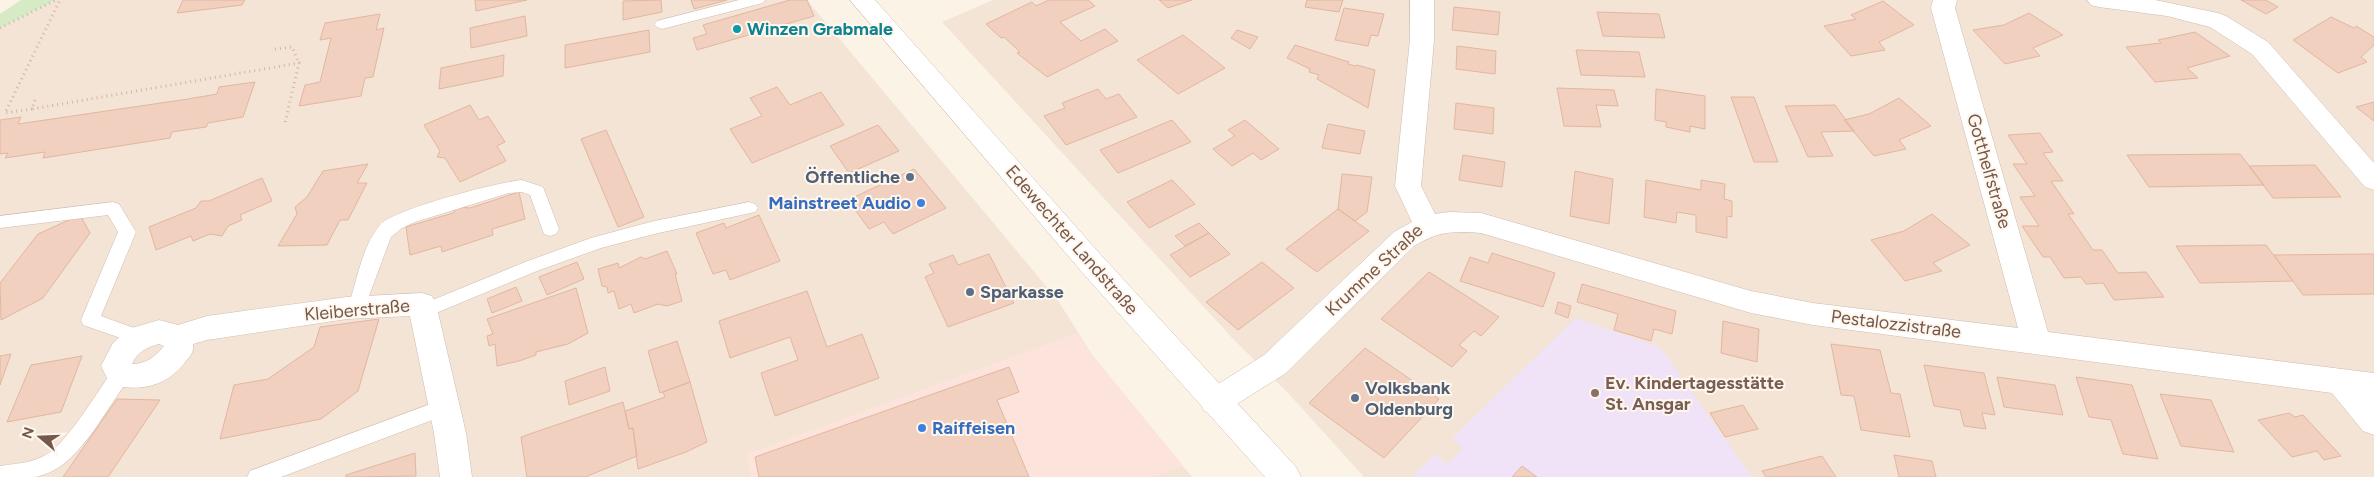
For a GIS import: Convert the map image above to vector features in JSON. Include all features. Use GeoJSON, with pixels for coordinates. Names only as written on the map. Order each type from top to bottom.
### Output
{"type":"FeatureCollection","features":[{"type":"Feature","properties":{"kind":"street","name":"Edewechter Landstraße"},"geometry":{"type":"LineString","coordinates":[[862,0],[1215,402],[1285,477]]}},
{"type":"Feature","properties":{"kind":"street","name":"Krumme Straße"},"geometry":{"type":"LineString","coordinates":[[1215,402],[1275,364],[1404,239],[1427,225],[1408,186],[1422,40],[1422,0]]}},
{"type":"Feature","properties":{"kind":"street","name":"Gotthelfstraße"},"geometry":{"type":"LineString","coordinates":[[1945,0],[1944,8],[2036,342]]}},
{"type":"Feature","properties":{"kind":"street"},"geometry":{"type":"LineString","coordinates":[[2099,0],[2168,9],[2218,21],[2225,25],[2260,48],[2374,180]]}},
{"type":"Feature","properties":{"kind":"street","name":"Pestalozzistraße"},"geometry":{"type":"LineString","coordinates":[[1427,225],[1453,221],[1481,223],[1751,302],[1813,314],[2374,386]]}},
{"type":"Feature","properties":{"kind":"street","name":"Kleiberstraße"},"geometry":{"type":"LineString","coordinates":[[178,338],[207,328],[357,307],[422,304],[450,433],[456,477]]}},
{"type":"Feature","properties":{"kind":"street"},"geometry":{"type":"LineString","coordinates":[[160,332],[178,338],[179,349],[168,364],[152,374],[134,378],[122,375],[116,366],[122,351],[138,337],[160,332]]}},
{"type":"Feature","properties":{"kind":"street"},"geometry":{"type":"LineString","coordinates":[[2342,383],[2374,422]]}},
{"type":"Feature","properties":{"kind":"lane"},"geometry":{"type":"LineString","coordinates":[[662,24],[758,0]]}},
{"type":"Feature","properties":{"kind":"lane"},"geometry":{"type":"LineString","coordinates":[[357,307],[381,239],[388,228],[407,219],[509,187],[522,186],[537,191],[550,229]]}},
{"type":"Feature","properties":{"kind":"lane"},"geometry":{"type":"LineString","coordinates":[[0,222],[114,208],[127,232],[90,320],[138,337]]}},
{"type":"Feature","properties":{"kind":"lane"},"geometry":{"type":"LineString","coordinates":[[424,312],[510,275],[595,243],[644,230],[749,208]]}},
{"type":"Feature","properties":{"kind":"lane"},"geometry":{"type":"LineString","coordinates":[[0,475],[53,462],[73,442],[107,392],[122,375]]}},
{"type":"Feature","properties":{"kind":"lane"},"geometry":{"type":"LineString","coordinates":[[257,477],[444,407]]}},
{"type":"Feature","properties":{"kind":"path"},"geometry":{"type":"LineString","coordinates":[[0,28],[56,0]]}},
{"type":"Feature","properties":{"kind":"path"},"geometry":{"type":"LineString","coordinates":[[60,0],[5,113],[299,63]]}},
{"type":"Feature","properties":{"kind":"path"},"geometry":{"type":"LineString","coordinates":[[276,49],[292,48],[299,63],[285,123]]}},
{"type":"Feature","properties":{"kind":"path"},"geometry":{"type":"LineString","coordinates":[[32,109],[35,100]]}},
{"type":"Feature","properties":{"kind":"shaded area"},"geometry":{"type":"Polygon","coordinates":[[[56,0],[807,0],[1057,299],[1093,356],[1192,477],[0,477],[0,28],[56,0]]]}},
{"type":"Feature","properties":{"kind":"shaded area"},"geometry":{"type":"Polygon","coordinates":[[[993,0],[2374,0],[2374,477],[1364,477],[1289,394],[1235,341],[942,22],[993,0]]]}},
{"type":"Feature","properties":{"kind":"shaded area","name":"Ev. Kindertagesstätte St. Ansgar"},"geometry":{"type":"Polygon","coordinates":[[[1576,318],[1661,348],[1752,477],[1412,477],[1435,454],[1447,464],[1463,448],[1452,438],[1576,318]]]}},
{"type":"Feature","properties":{"kind":"shaded area"},"geometry":{"type":"Polygon","coordinates":[[[1077,333],[1093,356],[1183,466],[1154,477],[751,477],[746,454],[1077,333]]]}},
{"type":"Feature","properties":{"kind":"green space"},"geometry":{"type":"Polygon","coordinates":[[[21,0],[56,0],[0,28],[0,14],[21,0]]]}},
{"type":"Feature","properties":{"kind":"building"},"geometry":{"type":"Polygon","coordinates":[[[183,0],[245,0],[242,5],[177,13],[183,0]]]}},
{"type":"Feature","properties":{"kind":"building"},"geometry":{"type":"Polygon","coordinates":[[[475,0],[527,0],[476,11],[475,0]]]}},
{"type":"Feature","properties":{"kind":"building"},"geometry":{"type":"Polygon","coordinates":[[[661,0],[662,12],[623,20],[623,1],[661,0]]]}},
{"type":"Feature","properties":{"kind":"building"},"geometry":{"type":"Polygon","coordinates":[[[691,0],[727,0],[694,9],[691,0]]]}},
{"type":"Feature","properties":{"kind":"building","name":"Winzen Grabmale"},"geometry":{"type":"Polygon","coordinates":[[[790,0],[807,0],[814,16],[697,50],[693,38],[707,34],[703,25],[790,0]]]}},
{"type":"Feature","properties":{"kind":"building"},"geometry":{"type":"Polygon","coordinates":[[[1049,0],[1088,0],[1095,6],[1060,22],[1081,41],[1105,29],[1118,41],[1047,77],[1017,53],[1020,52],[1004,37],[1001,38],[986,24],[1032,2],[1036,6],[1049,0]]]}},
{"type":"Feature","properties":{"kind":"building"},"geometry":{"type":"Polygon","coordinates":[[[1159,0],[1192,0],[1168,8],[1159,0]]]}},
{"type":"Feature","properties":{"kind":"building"},"geometry":{"type":"Polygon","coordinates":[[[1307,0],[1343,0],[1339,12],[1305,7],[1307,0]]]}},
{"type":"Feature","properties":{"kind":"building"},"geometry":{"type":"Polygon","coordinates":[[[2241,0],[2266,0],[2278,7],[2266,14],[2241,0]]]}},
{"type":"Feature","properties":{"kind":"building"},"geometry":{"type":"Polygon","coordinates":[[[1883,1],[1914,25],[1879,42],[1885,50],[1851,56],[1824,26],[1856,19],[1851,15],[1883,1]]]}},
{"type":"Feature","properties":{"kind":"building"},"geometry":{"type":"Polygon","coordinates":[[[1454,7],[1500,12],[1498,35],[1452,30],[1454,7]]]}},
{"type":"Feature","properties":{"kind":"building"},"geometry":{"type":"Polygon","coordinates":[[[1344,8],[1384,14],[1378,36],[1371,35],[1368,46],[1335,40],[1344,8]]]}},
{"type":"Feature","properties":{"kind":"building"},"geometry":{"type":"Polygon","coordinates":[[[1597,12],[1659,14],[1665,38],[1603,36],[1597,12]]]}},
{"type":"Feature","properties":{"kind":"building"},"geometry":{"type":"Polygon","coordinates":[[[2029,13],[2063,35],[2033,48],[2040,56],[2005,64],[1973,30],[2004,25],[2029,13]]]}},
{"type":"Feature","properties":{"kind":"building"},"geometry":{"type":"Polygon","coordinates":[[[380,14],[376,30],[384,28],[373,77],[365,78],[361,96],[299,106],[305,85],[320,82],[331,38],[320,40],[325,23],[380,14]]]}},
{"type":"Feature","properties":{"kind":"building"},"geometry":{"type":"Polygon","coordinates":[[[525,16],[527,36],[471,48],[470,28],[525,16]]]}},
{"type":"Feature","properties":{"kind":"building"},"geometry":{"type":"Polygon","coordinates":[[[2331,17],[2354,28],[2356,26],[2374,37],[2374,45],[2361,57],[2367,62],[2338,73],[2293,40],[2331,17]]]}},
{"type":"Feature","properties":{"kind":"building"},"geometry":{"type":"Polygon","coordinates":[[[649,30],[650,52],[565,68],[565,45],[649,30]]]}},
{"type":"Feature","properties":{"kind":"building"},"geometry":{"type":"Polygon","coordinates":[[[1237,30],[1258,37],[1250,49],[1231,38],[1237,30]]]}},
{"type":"Feature","properties":{"kind":"building"},"geometry":{"type":"Polygon","coordinates":[[[2195,32],[2230,56],[2187,68],[2198,78],[2155,82],[2126,47],[2161,43],[2158,40],[2195,32]]]}},
{"type":"Feature","properties":{"kind":"building"},"geometry":{"type":"Polygon","coordinates":[[[1183,35],[1225,68],[1178,94],[1137,60],[1183,35]]]}},
{"type":"Feature","properties":{"kind":"building"},"geometry":{"type":"Polygon","coordinates":[[[1295,45],[1349,62],[1348,64],[1375,70],[1368,108],[1317,79],[1319,75],[1309,72],[1310,69],[1287,58],[1295,45]]]}},
{"type":"Feature","properties":{"kind":"building"},"geometry":{"type":"Polygon","coordinates":[[[1457,46],[1496,51],[1495,74],[1456,69],[1457,46]]]}},
{"type":"Feature","properties":{"kind":"building"},"geometry":{"type":"Polygon","coordinates":[[[1576,50],[1639,52],[1645,77],[1581,75],[1576,50]]]}},
{"type":"Feature","properties":{"kind":"building"},"geometry":{"type":"Polygon","coordinates":[[[504,55],[503,76],[439,89],[441,68],[504,55]]]}},
{"type":"Feature","properties":{"kind":"building"},"geometry":{"type":"Polygon","coordinates":[[[255,82],[243,117],[208,123],[206,127],[172,132],[170,138],[43,158],[45,152],[5,158],[8,153],[0,154],[0,120],[21,117],[18,124],[188,99],[217,94],[219,87],[255,82]]]}},
{"type":"Feature","properties":{"kind":"building"},"geometry":{"type":"Polygon","coordinates":[[[777,87],[790,105],[821,92],[844,125],[752,163],[730,129],[762,116],[750,98],[777,87]]]}},
{"type":"Feature","properties":{"kind":"building"},"geometry":{"type":"Polygon","coordinates":[[[1557,88],[1614,90],[1618,106],[1596,105],[1601,127],[1564,126],[1557,88]]]}},
{"type":"Feature","properties":{"kind":"building"},"geometry":{"type":"Polygon","coordinates":[[[1098,89],[1106,99],[1119,94],[1137,117],[1066,145],[1044,116],[1065,108],[1062,103],[1098,89]]]}},
{"type":"Feature","properties":{"kind":"building"},"geometry":{"type":"Polygon","coordinates":[[[1656,89],[1705,96],[1705,129],[1690,126],[1690,132],[1666,127],[1666,122],[1655,120],[1656,89]]]}},
{"type":"Feature","properties":{"kind":"building"},"geometry":{"type":"Polygon","coordinates":[[[1731,97],[1754,97],[1778,162],[1754,162],[1731,97]]]}},
{"type":"Feature","properties":{"kind":"building"},"geometry":{"type":"Polygon","coordinates":[[[1899,98],[1931,126],[1899,140],[1906,149],[1874,156],[1844,120],[1869,114],[1899,98]]]}},
{"type":"Feature","properties":{"kind":"building"},"geometry":{"type":"Polygon","coordinates":[[[2374,102],[2374,121],[2356,107],[2374,102]]]}},
{"type":"Feature","properties":{"kind":"building"},"geometry":{"type":"Polygon","coordinates":[[[1456,103],[1494,108],[1493,134],[1454,129],[1456,103]]]}},
{"type":"Feature","properties":{"kind":"building"},"geometry":{"type":"Polygon","coordinates":[[[470,105],[479,120],[488,116],[505,142],[497,146],[506,161],[460,182],[445,158],[437,157],[440,151],[424,125],[470,105]]]}},
{"type":"Feature","properties":{"kind":"building"},"geometry":{"type":"Polygon","coordinates":[[[1835,105],[1854,131],[1821,132],[1833,156],[1808,157],[1785,106],[1835,105]]]}},
{"type":"Feature","properties":{"kind":"building"},"geometry":{"type":"Polygon","coordinates":[[[1172,120],[1191,142],[1118,173],[1100,150],[1172,120]]]}},
{"type":"Feature","properties":{"kind":"building"},"geometry":{"type":"Polygon","coordinates":[[[1245,120],[1279,149],[1261,160],[1253,153],[1232,166],[1213,149],[1235,136],[1228,130],[1245,120]]]}},
{"type":"Feature","properties":{"kind":"building"},"geometry":{"type":"Polygon","coordinates":[[[1328,124],[1365,131],[1360,154],[1322,148],[1328,124]]]}},
{"type":"Feature","properties":{"kind":"building"},"geometry":{"type":"Polygon","coordinates":[[[878,125],[899,151],[849,173],[830,146],[878,125]]]}},
{"type":"Feature","properties":{"kind":"building"},"geometry":{"type":"Polygon","coordinates":[[[606,130],[644,217],[618,227],[581,139],[606,130]]]}},
{"type":"Feature","properties":{"kind":"building"},"geometry":{"type":"Polygon","coordinates":[[[2040,133],[2053,152],[2043,153],[2063,181],[2051,181],[2074,214],[2068,214],[2093,250],[2102,250],[2118,273],[2146,272],[2164,297],[2114,300],[2103,283],[2086,284],[2081,277],[2064,278],[2050,257],[2043,257],[2022,226],[2039,226],[2020,197],[2035,196],[2013,164],[2027,164],[2008,135],[2040,133]]]}},
{"type":"Feature","properties":{"kind":"building"},"geometry":{"type":"Polygon","coordinates":[[[2240,154],[2264,185],[2149,187],[2127,155],[2240,154]]]}},
{"type":"Feature","properties":{"kind":"building"},"geometry":{"type":"Polygon","coordinates":[[[1463,155],[1505,162],[1502,187],[1459,180],[1463,155]]]}},
{"type":"Feature","properties":{"kind":"building"},"geometry":{"type":"Polygon","coordinates":[[[368,164],[357,183],[367,183],[348,220],[340,220],[327,245],[278,246],[297,214],[295,207],[307,197],[323,171],[368,164]]]}},
{"type":"Feature","properties":{"kind":"building"},"geometry":{"type":"Polygon","coordinates":[[[2315,165],[2341,197],[2273,198],[2249,166],[2315,165]]]}},
{"type":"Feature","properties":{"kind":"building"},"geometry":{"type":"Polygon","coordinates":[[[914,169],[946,208],[893,234],[884,222],[869,229],[848,200],[914,169]]]}},
{"type":"Feature","properties":{"kind":"building"},"geometry":{"type":"Polygon","coordinates":[[[1575,171],[1613,179],[1609,224],[1570,216],[1575,171]]]}},
{"type":"Feature","properties":{"kind":"building"},"geometry":{"type":"Polygon","coordinates":[[[1342,174],[1372,177],[1367,212],[1355,221],[1338,209],[1342,174]]]}},
{"type":"Feature","properties":{"kind":"building"},"geometry":{"type":"Polygon","coordinates":[[[262,178],[272,201],[240,215],[242,220],[228,226],[222,236],[210,234],[193,241],[191,236],[156,250],[149,227],[196,208],[201,201],[209,201],[262,178]]]}},
{"type":"Feature","properties":{"kind":"building"},"geometry":{"type":"Polygon","coordinates":[[[1172,180],[1195,204],[1149,228],[1127,202],[1172,180]]]}},
{"type":"Feature","properties":{"kind":"building"},"geometry":{"type":"Polygon","coordinates":[[[1646,180],[1701,190],[1701,180],[1725,184],[1724,199],[1732,201],[1732,217],[1727,216],[1727,238],[1696,232],[1696,215],[1677,212],[1676,223],[1644,217],[1646,180]]]}},
{"type":"Feature","properties":{"kind":"building"},"geometry":{"type":"Polygon","coordinates":[[[519,192],[525,219],[492,229],[493,235],[442,252],[441,246],[410,255],[406,227],[453,213],[458,207],[470,208],[519,192]]]}},
{"type":"Feature","properties":{"kind":"building"},"geometry":{"type":"Polygon","coordinates":[[[1338,209],[1369,231],[1317,272],[1286,249],[1338,209]]]}},
{"type":"Feature","properties":{"kind":"building"},"geometry":{"type":"Polygon","coordinates":[[[1932,214],[1970,245],[1933,263],[1942,271],[1905,281],[1871,240],[1904,231],[1932,214]]]}},
{"type":"Feature","properties":{"kind":"building"},"geometry":{"type":"Polygon","coordinates":[[[80,215],[90,233],[43,298],[1,320],[0,283],[38,234],[80,215]]]}},
{"type":"Feature","properties":{"kind":"building"},"geometry":{"type":"Polygon","coordinates":[[[759,215],[780,261],[730,280],[726,270],[713,274],[696,233],[724,223],[726,228],[759,215]]]}},
{"type":"Feature","properties":{"kind":"building"},"geometry":{"type":"Polygon","coordinates":[[[1199,223],[1209,233],[1185,246],[1175,236],[1199,223]]]}},
{"type":"Feature","properties":{"kind":"building"},"geometry":{"type":"Polygon","coordinates":[[[1209,233],[1230,254],[1190,277],[1170,255],[1209,233]]]}},
{"type":"Feature","properties":{"kind":"building"},"geometry":{"type":"Polygon","coordinates":[[[2266,245],[2293,281],[2200,283],[2176,246],[2266,245]]]}},
{"type":"Feature","properties":{"kind":"building"},"geometry":{"type":"Polygon","coordinates":[[[667,251],[677,274],[675,274],[682,301],[667,306],[658,304],[634,313],[631,304],[619,309],[614,291],[608,293],[607,287],[602,286],[598,269],[618,263],[619,268],[641,257],[645,259],[667,251]]]}},
{"type":"Feature","properties":{"kind":"building"},"geometry":{"type":"Polygon","coordinates":[[[1492,253],[1555,273],[1543,307],[1460,281],[1470,257],[1488,263],[1492,253]]]}},
{"type":"Feature","properties":{"kind":"building","name":"Sparkasse"},"geometry":{"type":"Polygon","coordinates":[[[989,254],[1014,303],[948,327],[925,277],[934,273],[929,264],[953,255],[958,265],[989,254]]]}},
{"type":"Feature","properties":{"kind":"building"},"geometry":{"type":"Polygon","coordinates":[[[2374,254],[2374,294],[2303,295],[2274,255],[2374,254]]]}},
{"type":"Feature","properties":{"kind":"building"},"geometry":{"type":"Polygon","coordinates":[[[577,262],[584,279],[547,295],[539,277],[577,262]]]}},
{"type":"Feature","properties":{"kind":"building"},"geometry":{"type":"Polygon","coordinates":[[[1262,262],[1294,288],[1238,330],[1206,302],[1262,262]]]}},
{"type":"Feature","properties":{"kind":"building"},"geometry":{"type":"Polygon","coordinates":[[[1429,272],[1499,317],[1481,336],[1474,331],[1459,345],[1467,351],[1452,367],[1381,319],[1429,272]]]}},
{"type":"Feature","properties":{"kind":"building"},"geometry":{"type":"Polygon","coordinates":[[[1582,284],[1676,311],[1672,334],[1654,329],[1651,341],[1614,330],[1618,314],[1577,302],[1582,284]]]}},
{"type":"Feature","properties":{"kind":"building"},"geometry":{"type":"Polygon","coordinates":[[[516,287],[522,301],[492,313],[487,299],[516,287]]]}},
{"type":"Feature","properties":{"kind":"building"},"geometry":{"type":"Polygon","coordinates":[[[576,288],[588,333],[568,344],[536,352],[536,355],[497,366],[495,344],[489,346],[487,336],[493,334],[487,319],[576,288]]]}},
{"type":"Feature","properties":{"kind":"building"},"geometry":{"type":"Polygon","coordinates":[[[807,291],[827,347],[862,334],[879,378],[775,416],[761,373],[798,360],[790,337],[730,358],[719,321],[807,291]]]}},
{"type":"Feature","properties":{"kind":"building"},"geometry":{"type":"Polygon","coordinates":[[[1558,302],[1571,306],[1568,318],[1555,313],[1558,302]]]}},
{"type":"Feature","properties":{"kind":"building"},"geometry":{"type":"Polygon","coordinates":[[[379,319],[358,391],[321,419],[220,439],[234,385],[268,379],[314,347],[320,327],[379,319]]]}},
{"type":"Feature","properties":{"kind":"building"},"geometry":{"type":"Polygon","coordinates":[[[1723,321],[1759,329],[1757,362],[1721,353],[1723,321]]]}},
{"type":"Feature","properties":{"kind":"building"},"geometry":{"type":"Polygon","coordinates":[[[677,341],[690,382],[660,393],[648,351],[677,341]]]}},
{"type":"Feature","properties":{"kind":"building"},"geometry":{"type":"Polygon","coordinates":[[[1831,344],[1880,350],[1891,393],[1900,394],[1910,437],[1861,430],[1854,396],[1841,395],[1831,344]]]}},
{"type":"Feature","properties":{"kind":"building"},"geometry":{"type":"Polygon","coordinates":[[[1365,348],[1439,399],[1384,458],[1309,403],[1365,348]]]}},
{"type":"Feature","properties":{"kind":"building"},"geometry":{"type":"Polygon","coordinates":[[[11,354],[0,385],[0,356],[11,354]]]}},
{"type":"Feature","properties":{"kind":"building"},"geometry":{"type":"Polygon","coordinates":[[[82,356],[61,412],[7,422],[31,365],[82,356]]]}},
{"type":"Feature","properties":{"kind":"building"},"geometry":{"type":"Polygon","coordinates":[[[1924,365],[1984,373],[1995,415],[1982,413],[1986,429],[1964,426],[1960,410],[1934,406],[1924,365]]]}},
{"type":"Feature","properties":{"kind":"building"},"geometry":{"type":"Polygon","coordinates":[[[605,367],[610,391],[569,405],[565,381],[605,367]]]}},
{"type":"Feature","properties":{"kind":"building","name":"Raiffeisen"},"geometry":{"type":"Polygon","coordinates":[[[1009,367],[1019,392],[997,400],[1029,477],[759,477],[755,457],[1009,367]]]}},
{"type":"Feature","properties":{"kind":"building"},"geometry":{"type":"Polygon","coordinates":[[[1997,377],[2055,385],[2063,415],[2004,407],[1997,377]]]}},
{"type":"Feature","properties":{"kind":"building"},"geometry":{"type":"Polygon","coordinates":[[[2076,377],[2132,385],[2158,459],[2123,454],[2111,420],[2089,417],[2076,377]]]}},
{"type":"Feature","properties":{"kind":"building"},"geometry":{"type":"Polygon","coordinates":[[[690,382],[707,442],[686,452],[638,469],[633,428],[629,429],[625,411],[665,397],[663,392],[690,382]]]}},
{"type":"Feature","properties":{"kind":"building"},"geometry":{"type":"Polygon","coordinates":[[[2160,394],[2211,400],[2234,452],[2181,446],[2160,394]]]}},
{"type":"Feature","properties":{"kind":"building"},"geometry":{"type":"Polygon","coordinates":[[[117,399],[160,400],[108,477],[63,477],[117,399]]]}},
{"type":"Feature","properties":{"kind":"building"},"geometry":{"type":"Polygon","coordinates":[[[623,402],[629,429],[633,428],[637,456],[585,477],[527,477],[521,437],[623,402]]]}},
{"type":"Feature","properties":{"kind":"building"},"geometry":{"type":"Polygon","coordinates":[[[1743,405],[1758,429],[1725,437],[1710,413],[1743,405]]]}},
{"type":"Feature","properties":{"kind":"building"},"geometry":{"type":"Polygon","coordinates":[[[2289,413],[2295,417],[2303,415],[2341,456],[2324,460],[2317,451],[2292,457],[2258,420],[2289,413]]]}},
{"type":"Feature","properties":{"kind":"building"},"geometry":{"type":"Polygon","coordinates":[[[415,453],[416,476],[346,477],[346,475],[415,453]]]}},
{"type":"Feature","properties":{"kind":"building"},"geometry":{"type":"Polygon","coordinates":[[[1894,455],[1932,461],[1936,477],[1899,477],[1894,455]]]}},
{"type":"Feature","properties":{"kind":"building"},"geometry":{"type":"Polygon","coordinates":[[[1822,456],[1836,477],[1766,477],[1762,471],[1822,456]]]}},
{"type":"Feature","properties":{"kind":"building"},"geometry":{"type":"Polygon","coordinates":[[[1522,466],[1537,477],[1512,477],[1522,466]]]}},
{"type":"Feature","properties":{"kind":"place","name":"Winzen Grabmale"},"geometry":{"type":"Point","coordinates":[737,29]}},
{"type":"Feature","properties":{"kind":"place","name":"Öffentliche"},"geometry":{"type":"Point","coordinates":[910,177]}},
{"type":"Feature","properties":{"kind":"place","name":"Mainstreet Audio"},"geometry":{"type":"Point","coordinates":[921,203]}},
{"type":"Feature","properties":{"kind":"place","name":"Sparkasse"},"geometry":{"type":"Point","coordinates":[970,292]}},
{"type":"Feature","properties":{"kind":"place","name":"Ev. Kindertagesstätte St. Ansgar"},"geometry":{"type":"Point","coordinates":[1595,393]}},
{"type":"Feature","properties":{"kind":"place","name":"Volksbank Oldenburg"},"geometry":{"type":"Point","coordinates":[1355,398]}},
{"type":"Feature","properties":{"kind":"place","name":"Raiffeisen"},"geometry":{"type":"Point","coordinates":[922,428]}}]}
